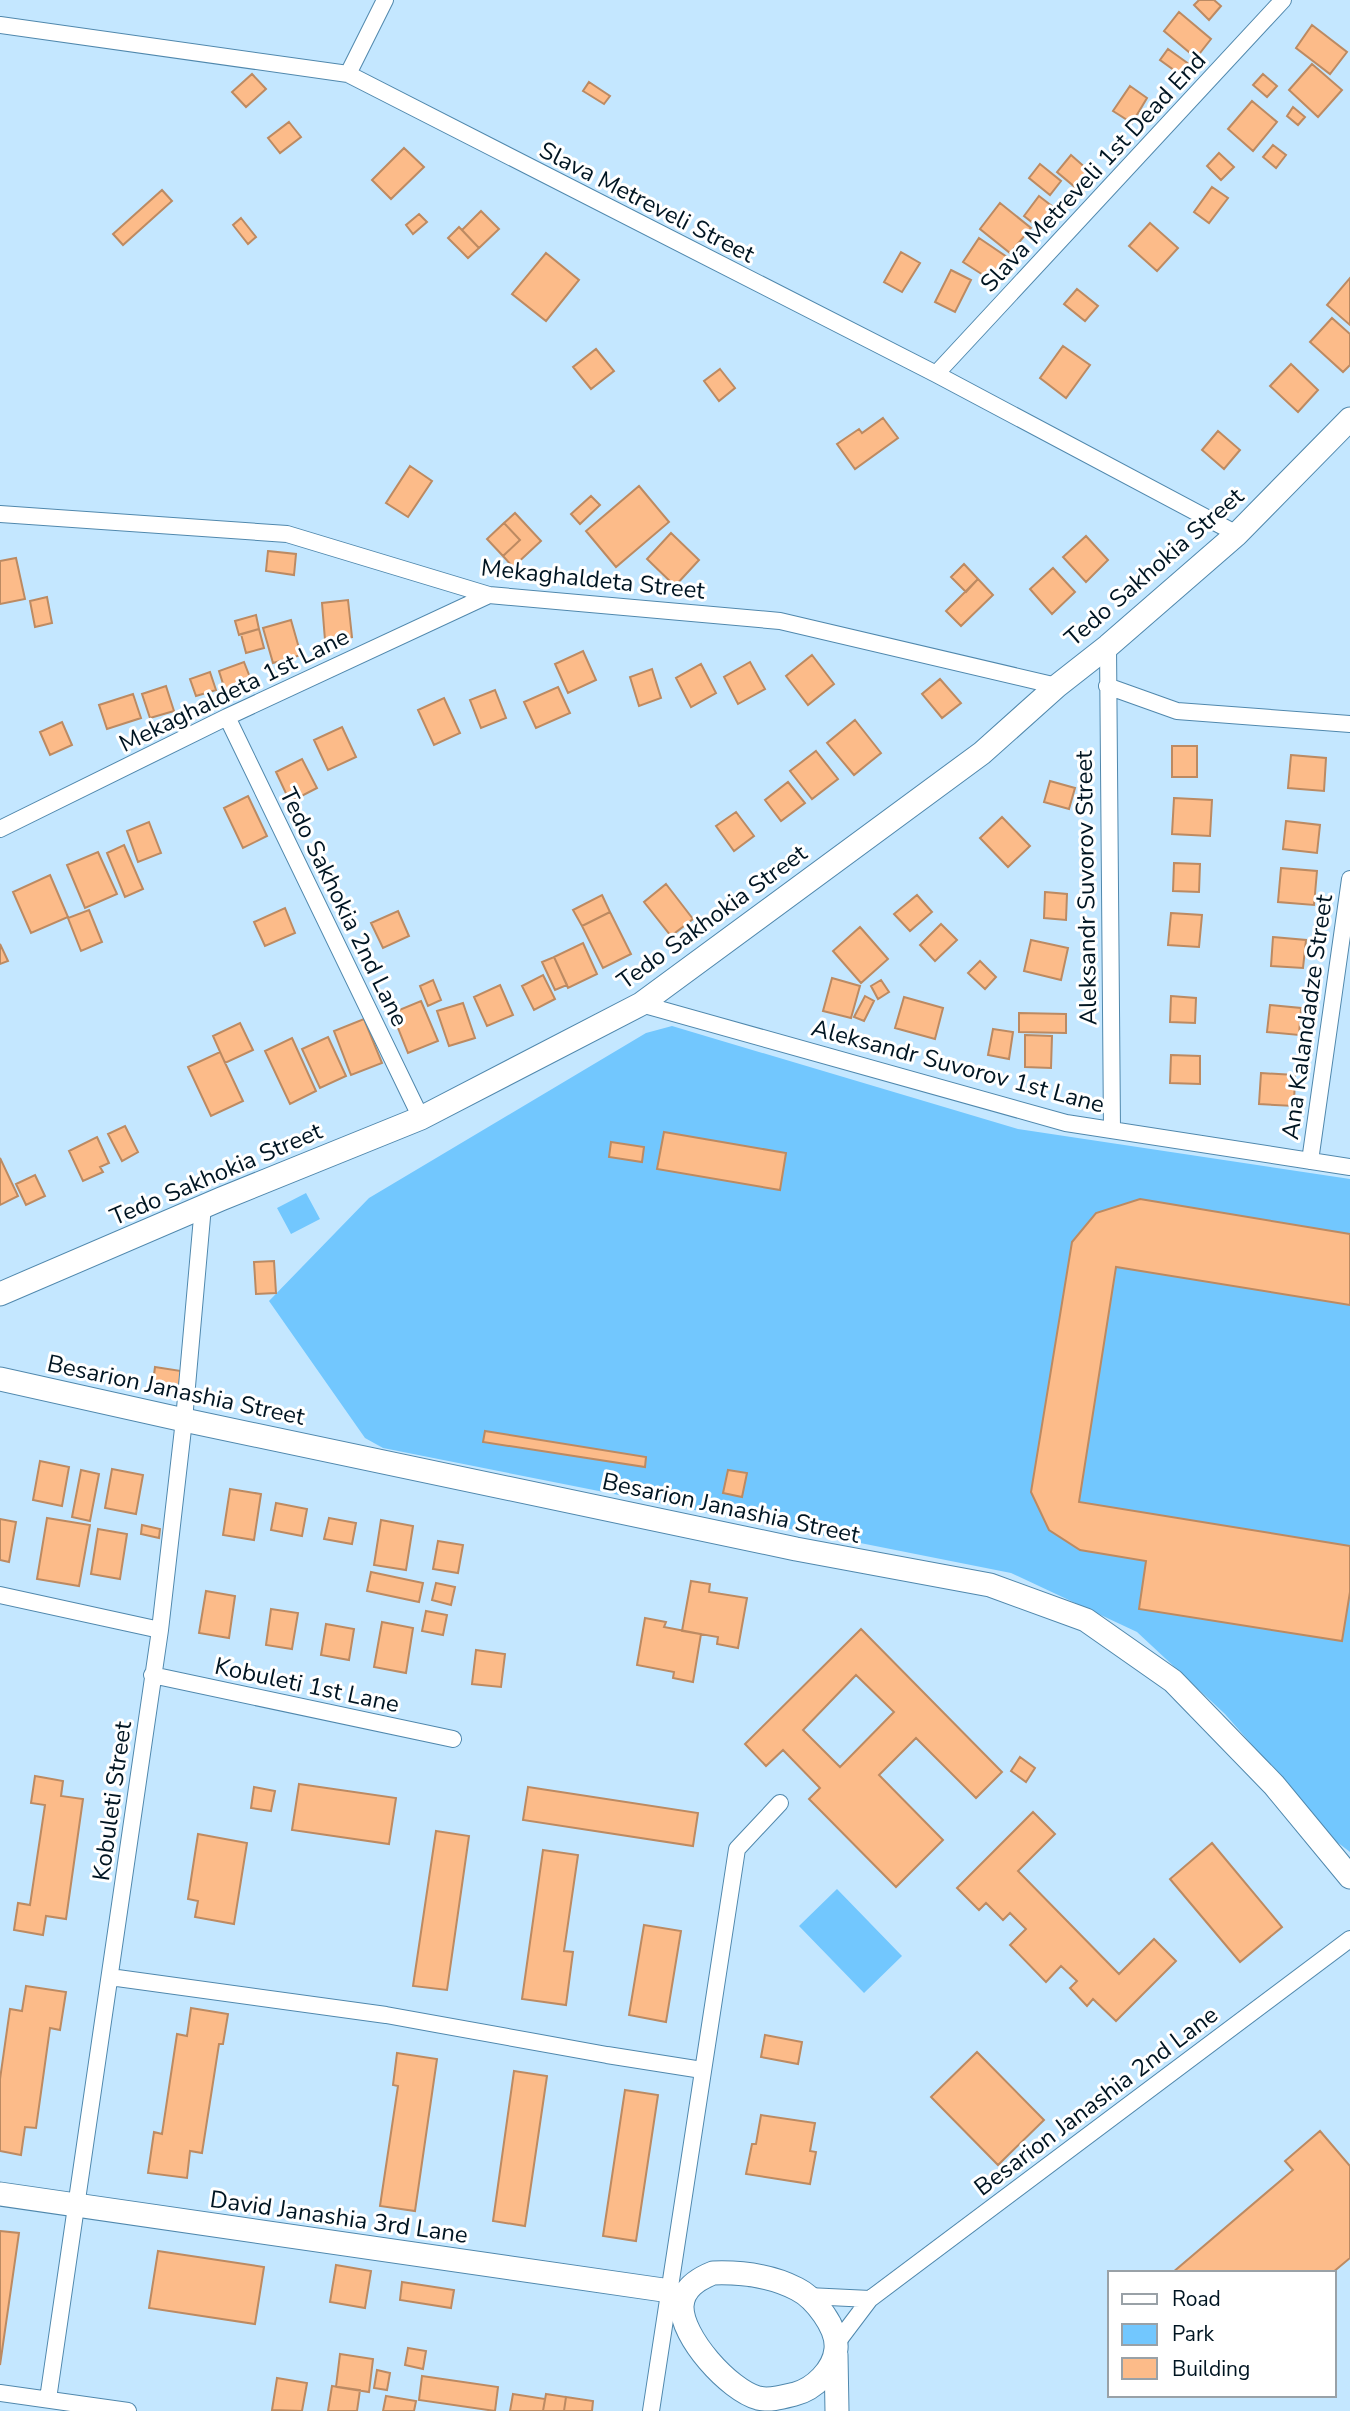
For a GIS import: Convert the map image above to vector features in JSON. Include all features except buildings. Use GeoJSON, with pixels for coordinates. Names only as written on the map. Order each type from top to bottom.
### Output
{"type":"FeatureCollection","features":[{"type":"Feature","properties":{"kind":"street"},"geometry":{"type":"LineString","coordinates":[[348,74],[385,0]]}},
{"type":"Feature","properties":{"kind":"street","name":"Slava Metreveli 1st Dead End"},"geometry":{"type":"LineString","coordinates":[[936,374],[1283,0]]}},
{"type":"Feature","properties":{"kind":"street","name":"Slava Metreveli Street"},"geometry":{"type":"LineString","coordinates":[[0,25],[348,74],[936,374],[1237,534]]}},
{"type":"Feature","properties":{"kind":"street","name":"Tedo Sakhokia Street"},"geometry":{"type":"LineString","coordinates":[[0,1294],[203,1206],[421,1118],[641,1003],[982,753],[1237,534],[1350,419]]}},
{"type":"Feature","properties":{"kind":"street","name":"Mekaghaldeta Street"},"geometry":{"type":"LineString","coordinates":[[0,514],[287,534],[489,595],[780,621],[1057,686]]}},
{"type":"Feature","properties":{"kind":"street","name":"Mekaghaldeta 1st Lane"},"geometry":{"type":"LineString","coordinates":[[0,830],[227,717],[489,595]]}},
{"type":"Feature","properties":{"kind":"street","name":"Aleksandr Suvorov Street"},"geometry":{"type":"LineString","coordinates":[[1108,646],[1112,1130]]}},
{"type":"Feature","properties":{"kind":"street"},"geometry":{"type":"LineString","coordinates":[[1107,686],[1177,711],[1350,724]]}},
{"type":"Feature","properties":{"kind":"street","name":"Tedo Sakhokia 2nd Lane"},"geometry":{"type":"LineString","coordinates":[[227,717],[421,1118]]}},
{"type":"Feature","properties":{"kind":"street","name":"Ana Kalandadze Street"},"geometry":{"type":"LineString","coordinates":[[1310,1161],[1350,879]]}},
{"type":"Feature","properties":{"kind":"street","name":"Aleksandr Suvorov 1st Lane"},"geometry":{"type":"LineString","coordinates":[[641,1003],[1066,1123],[1350,1167]]}},
{"type":"Feature","properties":{"kind":"street","name":"Kobuleti Street"},"geometry":{"type":"LineString","coordinates":[[48,2399],[160,1630],[184,1420],[203,1206]]}},
{"type":"Feature","properties":{"kind":"street","name":"Besarion Janashia Street"},"geometry":{"type":"LineString","coordinates":[[0,1378],[184,1420],[796,1549],[990,1585],[1086,1620],[1173,1681],[1274,1785],[1350,1877]]}},
{"type":"Feature","properties":{"kind":"street"},"geometry":{"type":"LineString","coordinates":[[0,1595],[160,1630]]}},
{"type":"Feature","properties":{"kind":"street","name":"Kobuleti 1st Lane"},"geometry":{"type":"LineString","coordinates":[[152,1675],[453,1740]]}},
{"type":"Feature","properties":{"kind":"street"},"geometry":{"type":"LineString","coordinates":[[651,2411],[737,1849],[780,1802]]}},
{"type":"Feature","properties":{"kind":"street","name":"Besarion Janashia 2nd Lane"},"geometry":{"type":"LineString","coordinates":[[836,2347],[870,2299],[1350,1940]]}},
{"type":"Feature","properties":{"kind":"street"},"geometry":{"type":"LineString","coordinates":[[110,1978],[386,2015],[702,2070]]}},
{"type":"Feature","properties":{"kind":"street","name":"David Janashia 3rd Lane"},"geometry":{"type":"LineString","coordinates":[[0,2194],[670,2291]]}},
{"type":"Feature","properties":{"kind":"street"},"geometry":{"type":"LineString","coordinates":[[670,2291],[713,2273],[745,2274],[770,2279],[798,2289],[808,2296],[821,2309],[836,2347],[837,2411]]}},
{"type":"Feature","properties":{"kind":"street"},"geometry":{"type":"LineString","coordinates":[[688,2330],[682,2307],[684,2296],[691,2285],[713,2273]]}},
{"type":"Feature","properties":{"kind":"street"},"geometry":{"type":"LineString","coordinates":[[670,2291],[688,2330],[718,2371],[757,2398],[769,2399],[802,2392],[817,2383],[830,2368],[836,2347]]}},
{"type":"Feature","properties":{"kind":"street"},"geometry":{"type":"LineString","coordinates":[[808,2296],[870,2299]]}},
{"type":"Feature","properties":{"kind":"street"},"geometry":{"type":"LineString","coordinates":[[0,2393],[128,2411]]}},
{"type":"Feature","properties":{"kind":"street"},"geometry":{"type":"LineString","coordinates":[[769,2399],[790,2411]]}},
{"type":"Feature","properties":{"kind":"green space"},"geometry":{"type":"Polygon","coordinates":[[[672,1026],[1018,1129],[1350,1179],[1350,1852],[1337,1842],[1225,1714],[1137,1632],[1011,1573],[383,1448],[365,1438],[269,1301],[369,1198],[646,1033],[672,1026]]]}},
{"type":"Feature","properties":{"kind":"green space"},"geometry":{"type":"Polygon","coordinates":[[[306,1193],[320,1219],[291,1234],[277,1208],[306,1193]]]}},
{"type":"Feature","properties":{"kind":"green space"},"geometry":{"type":"Polygon","coordinates":[[[837,1889],[902,1956],[864,1993],[799,1926],[837,1889]]]}}]}
